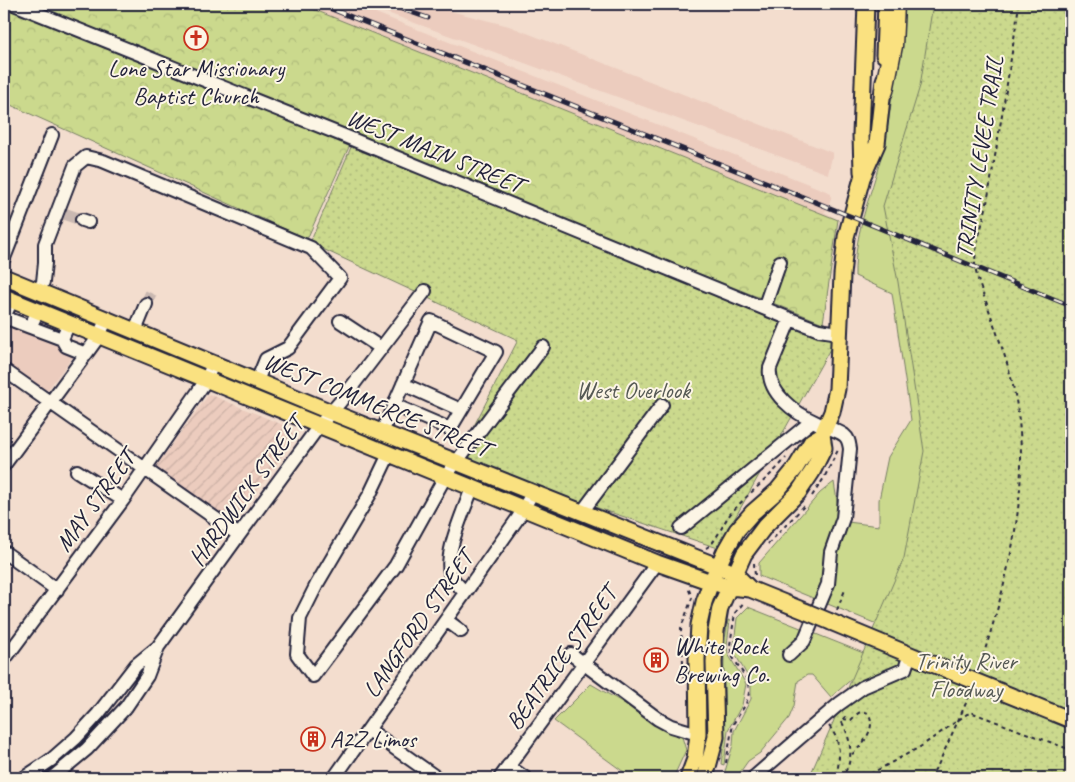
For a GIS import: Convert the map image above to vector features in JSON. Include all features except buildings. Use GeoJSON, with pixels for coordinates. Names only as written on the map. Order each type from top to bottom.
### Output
{"type":"FeatureCollection","features":[{"type":"Feature","properties":{"kind":"highway"},"geometry":{"type":"LineString","coordinates":[[884,91],[893,46],[895,4]]}},
{"type":"Feature","properties":{"kind":"main road"},"geometry":{"type":"LineString","coordinates":[[862,178],[866,4]]}},
{"type":"Feature","properties":{"kind":"main road"},"geometry":{"type":"LineString","coordinates":[[706,778],[716,737],[714,662],[720,608],[744,554],[754,540],[798,492],[812,472],[824,448],[824,432],[832,412],[837,390],[842,275],[846,237],[862,178],[877,144],[884,91],[886,4]]}},
{"type":"Feature","properties":{"kind":"main road","name":"WEST COMMERCE STREET"},"geometry":{"type":"LineString","coordinates":[[4,277],[332,412],[717,566],[732,580]]}},
{"type":"Feature","properties":{"kind":"main road","name":"WEST COMMERCE STREET"},"geometry":{"type":"LineString","coordinates":[[8,299],[657,563],[711,582],[732,580]]}},
{"type":"Feature","properties":{"kind":"main road"},"geometry":{"type":"LineString","coordinates":[[688,778],[695,759],[698,734],[697,659],[699,625],[704,602],[717,566],[737,530],[752,513],[777,491],[795,469],[812,441],[824,432]]}},
{"type":"Feature","properties":{"kind":"main road"},"geometry":{"type":"LineString","coordinates":[[732,580],[752,583],[807,612],[834,616],[915,656],[1071,720]]}},
{"type":"Feature","properties":{"kind":"main road"},"geometry":{"type":"LineString","coordinates":[[698,734],[716,737]]}},
{"type":"Feature","properties":{"kind":"street","name":"WEST MAIN STREET"},"geometry":{"type":"LineString","coordinates":[[14,4],[342,135],[790,319],[819,330],[839,333]]}},
{"type":"Feature","properties":{"kind":"street"},"geometry":{"type":"LineString","coordinates":[[4,258],[52,135]]}},
{"type":"Feature","properties":{"kind":"street"},"geometry":{"type":"LineString","coordinates":[[38,292],[43,282],[45,244],[62,212],[75,166],[86,157],[103,161],[311,248],[340,278],[288,348],[266,359],[257,381]]}},
{"type":"Feature","properties":{"kind":"street"},"geometry":{"type":"LineString","coordinates":[[764,308],[780,262]]}},
{"type":"Feature","properties":{"kind":"street","name":"HARDWICK STREET"},"geometry":{"type":"LineString","coordinates":[[24,778],[51,760],[76,738],[98,714],[136,665],[158,647],[319,426],[332,412],[425,291]]}},
{"type":"Feature","properties":{"kind":"street"},"geometry":{"type":"LineString","coordinates":[[8,299],[4,317],[62,338],[66,346],[86,354]]}},
{"type":"Feature","properties":{"kind":"street"},"geometry":{"type":"LineString","coordinates":[[135,331],[146,304]]}},
{"type":"Feature","properties":{"kind":"street"},"geometry":{"type":"LineString","coordinates":[[30,327],[38,311]]}},
{"type":"Feature","properties":{"kind":"street"},"geometry":{"type":"LineString","coordinates":[[789,656],[804,641],[828,584],[831,552],[843,518],[850,449],[848,440],[844,435],[824,432],[812,421],[789,406],[773,388],[769,377],[774,357],[790,319]]}},
{"type":"Feature","properties":{"kind":"street"},"geometry":{"type":"LineString","coordinates":[[4,465],[99,336],[106,320]]}},
{"type":"Feature","properties":{"kind":"street"},"geometry":{"type":"LineString","coordinates":[[340,321],[381,348]]}},
{"type":"Feature","properties":{"kind":"street"},"geometry":{"type":"LineString","coordinates":[[382,432],[431,321],[496,352],[450,428],[394,406]]}},
{"type":"Feature","properties":{"kind":"street"},"geometry":{"type":"LineString","coordinates":[[62,338],[69,324]]}},
{"type":"Feature","properties":{"kind":"street"},"geometry":{"type":"LineString","coordinates":[[388,454],[370,494],[317,584],[300,618],[297,654],[313,676],[396,565],[445,477],[456,461],[543,347]]}},
{"type":"Feature","properties":{"kind":"street","name":"MAY STREET"},"geometry":{"type":"LineString","coordinates":[[4,660],[123,500],[207,379],[214,363]]}},
{"type":"Feature","properties":{"kind":"street"},"geometry":{"type":"LineString","coordinates":[[4,370],[239,535]]}},
{"type":"Feature","properties":{"kind":"street"},"geometry":{"type":"LineString","coordinates":[[403,384],[461,410]]}},
{"type":"Feature","properties":{"kind":"street"},"geometry":{"type":"LineString","coordinates":[[582,512],[662,405]]}},
{"type":"Feature","properties":{"kind":"street"},"geometry":{"type":"LineString","coordinates":[[681,528],[812,421]]}},
{"type":"Feature","properties":{"kind":"street"},"geometry":{"type":"LineString","coordinates":[[77,471],[123,500]]}},
{"type":"Feature","properties":{"kind":"street"},"geometry":{"type":"LineString","coordinates":[[465,593],[452,578],[449,565],[452,545],[472,488]]}},
{"type":"Feature","properties":{"kind":"street","name":"LANGFORD STREET"},"geometry":{"type":"LineString","coordinates":[[334,778],[524,510],[533,492]]}},
{"type":"Feature","properties":{"kind":"street"},"geometry":{"type":"LineString","coordinates":[[4,552],[57,590]]}},
{"type":"Feature","properties":{"kind":"street","name":"BEATRICE STREET"},"geometry":{"type":"LineString","coordinates":[[500,778],[657,563]]}},
{"type":"Feature","properties":{"kind":"street"},"geometry":{"type":"LineString","coordinates":[[446,620],[461,631]]}},
{"type":"Feature","properties":{"kind":"street","name":"HARDWICK STREET"},"geometry":{"type":"LineString","coordinates":[[52,778],[87,749],[126,707],[147,676],[158,647]]}},
{"type":"Feature","properties":{"kind":"street"},"geometry":{"type":"LineString","coordinates":[[571,654],[658,718],[671,726],[698,734]]}},
{"type":"Feature","properties":{"kind":"street"},"geometry":{"type":"LineString","coordinates":[[753,778],[863,687],[905,669],[915,656]]}},
{"type":"Feature","properties":{"kind":"street"},"geometry":{"type":"LineString","coordinates":[[369,730],[437,778]]}},
{"type":"Feature","properties":{"kind":"street"},"geometry":{"type":"LineString","coordinates":[[508,766],[525,778]]}},
{"type":"Feature","properties":{"kind":"path","name":"TRINITY LEVEE TRAIL"},"geometry":{"type":"LineString","coordinates":[[980,664],[992,629],[1007,569],[1016,525],[1021,478],[1021,434],[1014,389],[977,277],[976,265],[976,255],[989,195],[1019,4]]}},
{"type":"Feature","properties":{"kind":"path"},"geometry":{"type":"LineString","coordinates":[[702,550],[712,545],[732,512],[787,457]]}},
{"type":"Feature","properties":{"kind":"path"},"geometry":{"type":"LineString","coordinates":[[765,547],[808,502]]}},
{"type":"Feature","properties":{"kind":"path"},"geometry":{"type":"LineString","coordinates":[[752,583],[753,564],[756,559]]}},
{"type":"Feature","properties":{"kind":"path"},"geometry":{"type":"LineString","coordinates":[[687,584],[692,598]]}},
{"type":"Feature","properties":{"kind":"path"},"geometry":{"type":"LineString","coordinates":[[834,616],[845,590]]}},
{"type":"Feature","properties":{"kind":"path"},"geometry":{"type":"LineString","coordinates":[[726,763],[733,724],[746,704],[749,693],[748,681],[732,656],[730,645],[735,614],[744,604]]}},
{"type":"Feature","properties":{"kind":"path"},"geometry":{"type":"LineString","coordinates":[[681,628],[687,628]]}},
{"type":"Feature","properties":{"kind":"path"},"geometry":{"type":"LineString","coordinates":[[840,778],[847,770],[850,756],[850,741],[841,720],[846,715],[844,710]]}},
{"type":"Feature","properties":{"kind":"path"},"geometry":{"type":"LineString","coordinates":[[843,719],[851,720],[862,712],[868,714],[871,718],[866,738],[860,748],[850,756]]}},
{"type":"Feature","properties":{"kind":"path"},"geometry":{"type":"LineString","coordinates":[[863,778],[920,747],[966,714],[974,713],[1071,750]]}},
{"type":"Feature","properties":{"kind":"path"},"geometry":{"type":"LineString","coordinates":[[929,778],[938,765],[961,717]]}},
{"type":"Feature","properties":{"kind":"path"},"geometry":{"type":"LineString","coordinates":[[822,719],[838,739],[840,749],[836,778]]}},
{"type":"Feature","properties":{"kind":"shaded area"},"geometry":{"type":"Polygon","coordinates":[[[218,4],[353,4],[831,193],[827,210],[824,212],[838,220],[834,235],[833,262],[218,4]]]}},
{"type":"Feature","properties":{"kind":"shaded area"},"geometry":{"type":"Polygon","coordinates":[[[363,4],[423,4],[509,26],[833,153],[828,174],[363,4]]]}},
{"type":"Feature","properties":{"kind":"shaded area"},"geometry":{"type":"Polygon","coordinates":[[[4,313],[76,342],[80,347],[46,392],[4,361],[4,313]]]}},
{"type":"Feature","properties":{"kind":"shaded area"},"geometry":{"type":"Polygon","coordinates":[[[209,394],[290,428],[294,436],[292,442],[233,524],[154,469],[209,394]]]}},
{"type":"Feature","properties":{"kind":"green space"},"geometry":{"type":"Polygon","coordinates":[[[4,4],[300,4],[838,220],[823,323],[354,136],[307,239],[4,102],[4,4]]]}},
{"type":"Feature","properties":{"kind":"green space"},"geometry":{"type":"Polygon","coordinates":[[[901,4],[932,4],[931,11],[933,4],[1011,4],[906,636],[759,576],[759,563],[820,493],[834,482],[840,521],[879,526],[879,500],[888,457],[911,420],[892,293],[855,276],[861,225],[880,162],[887,128],[901,4]]]}},
{"type":"Feature","properties":{"kind":"green space","name":"Trinity River Floodway"},"geometry":{"type":"Polygon","coordinates":[[[933,4],[1071,4],[1071,778],[809,778],[904,558],[924,451],[898,282],[883,206],[920,86],[933,4]]]}},
{"type":"Feature","properties":{"kind":"green space","name":"West Overlook"},"geometry":{"type":"Polygon","coordinates":[[[352,145],[835,340],[718,548],[456,461],[518,340],[310,243],[352,145]]]}},
{"type":"Feature","properties":{"kind":"green space"},"geometry":{"type":"Polygon","coordinates":[[[748,607],[876,658],[831,697],[812,675],[807,675],[798,681],[794,706],[789,718],[760,753],[748,761],[736,778],[723,778],[733,745],[734,731],[751,699],[751,682],[735,654],[734,644],[737,618],[748,607]]]}},
{"type":"Feature","properties":{"kind":"green space"},"geometry":{"type":"Polygon","coordinates":[[[728,620],[730,621],[727,645],[728,654],[746,684],[742,705],[728,730],[724,765],[721,764],[724,728],[724,656],[728,620]]]}},
{"type":"Feature","properties":{"kind":"green space"},"geometry":{"type":"Polygon","coordinates":[[[591,684],[682,737],[686,750],[673,778],[632,778],[554,721],[591,684]]]}},
{"type":"Feature","properties":{"kind":"tunnel"},"geometry":{"type":"LineString","coordinates":[[65,214],[82,220]]}},
{"type":"Feature","properties":{"kind":"tunnel"},"geometry":{"type":"LineString","coordinates":[[146,304],[153,289]]}},
{"type":"Feature","properties":{"kind":"railway"},"geometry":{"type":"LineString","coordinates":[[319,4],[1071,306]]}},
{"type":"Feature","properties":{"kind":"railway"},"geometry":{"type":"LineString","coordinates":[[387,4],[428,18]]}},
{"type":"Feature","properties":{"kind":"place","name":"Lone Star Missionary Baptist Church"},"geometry":{"type":"Point","coordinates":[196,38]}},
{"type":"Feature","properties":{"kind":"place","name":"White Rock Brewing Co."},"geometry":{"type":"Point","coordinates":[656,660]}},
{"type":"Feature","properties":{"kind":"place","name":"A2Z Limos"},"geometry":{"type":"Point","coordinates":[313,739]}}]}
